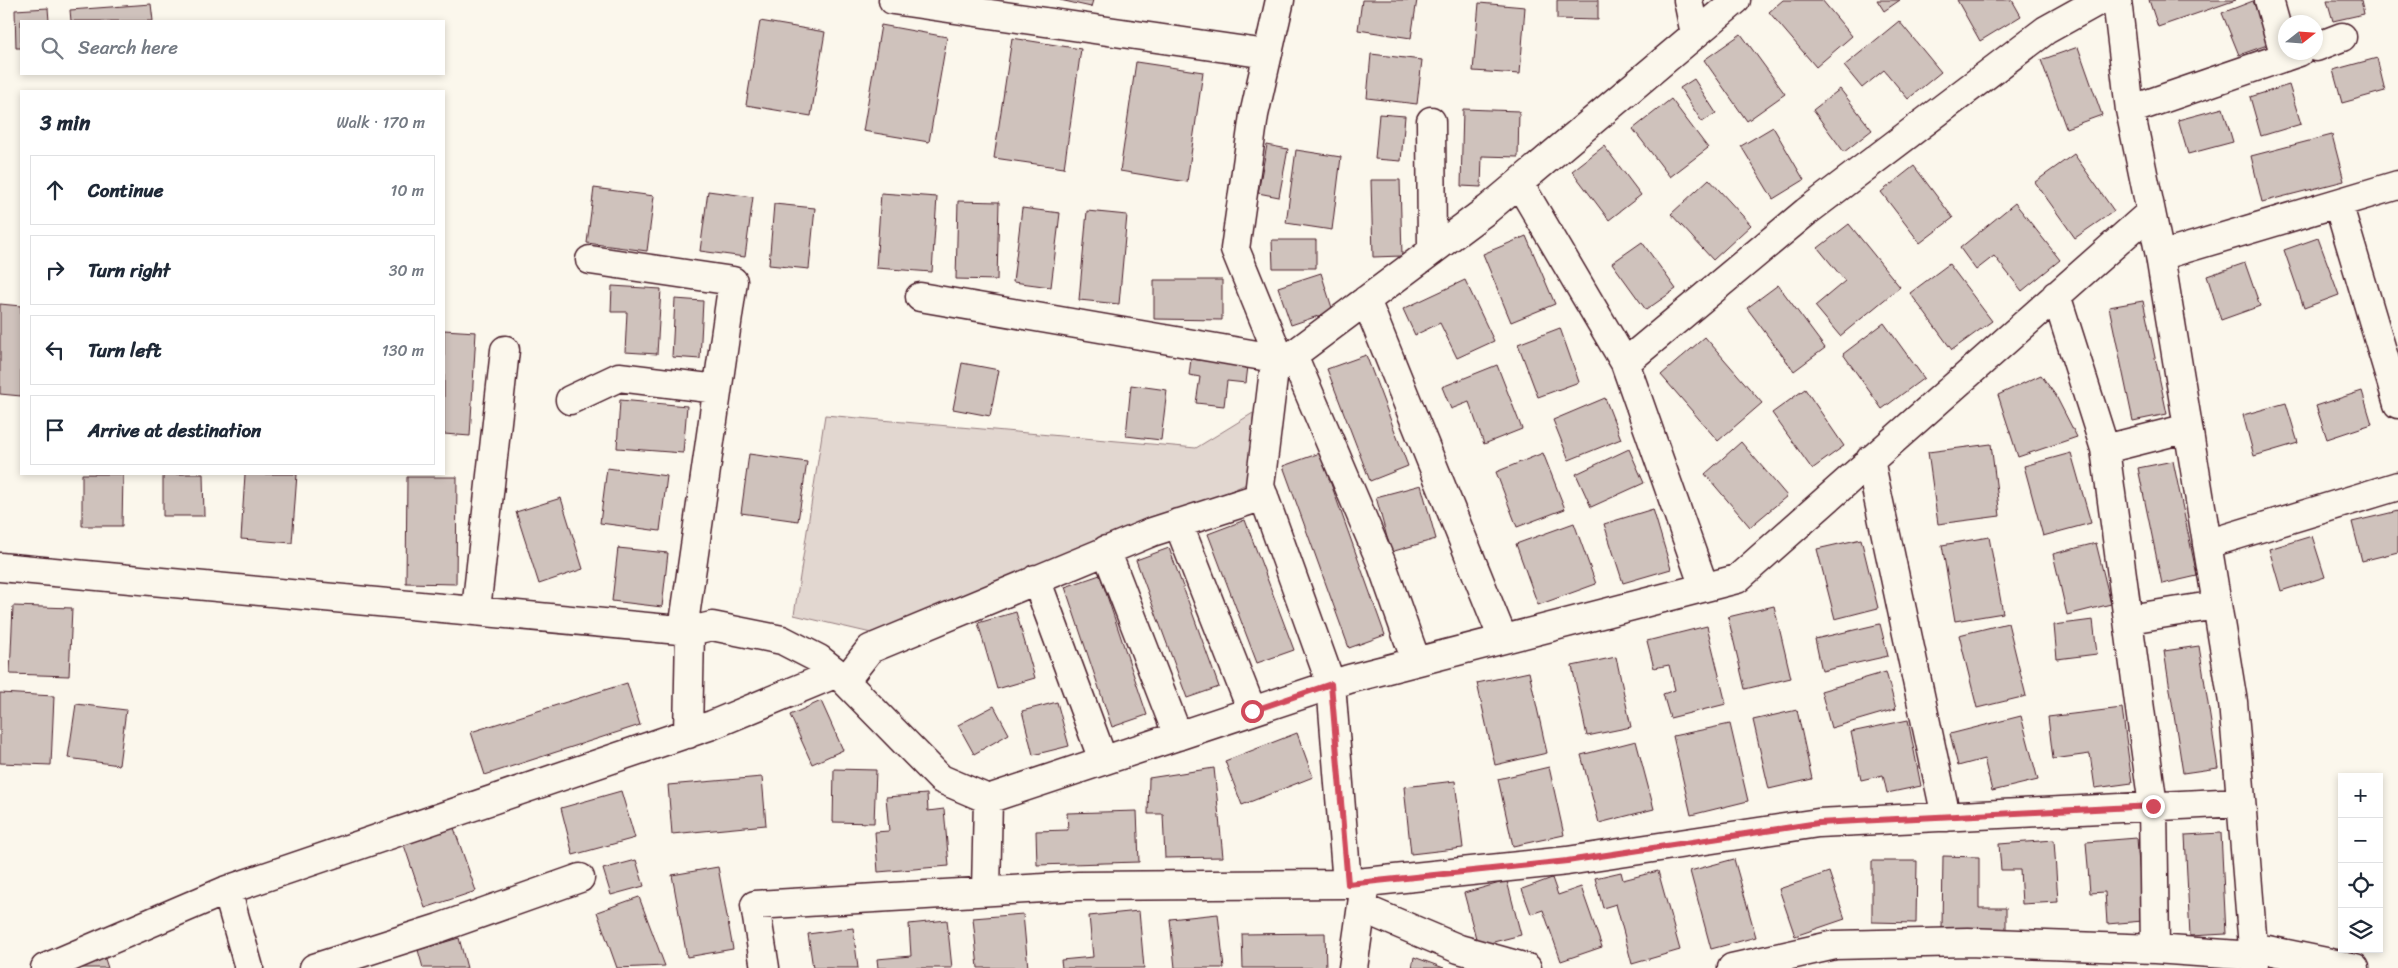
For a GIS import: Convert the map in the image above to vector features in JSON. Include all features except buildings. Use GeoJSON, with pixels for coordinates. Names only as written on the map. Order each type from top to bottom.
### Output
{"type":"FeatureCollection","features":[{"type":"Feature","properties":{"kind":"street"},"geometry":{"type":"LineString","coordinates":[[893,0],[1267,54]]}},
{"type":"Feature","properties":{"kind":"street"},"geometry":{"type":"LineString","coordinates":[[1280,0],[1254,114],[1235,249],[1381,562],[1416,661]]}},
{"type":"Feature","properties":{"kind":"street"},"geometry":{"type":"LineString","coordinates":[[1688,0],[1695,34]]}},
{"type":"Feature","properties":{"kind":"street"},"geometry":{"type":"LineString","coordinates":[[1353,968],[1358,891],[1331,684],[1260,486],[1274,370],[1286,357],[1366,300],[1519,183],[1736,0]]}},
{"type":"Feature","properties":{"kind":"street"},"geometry":{"type":"LineString","coordinates":[[1625,363],[1806,212],[2046,30],[2100,0]]}},
{"type":"Feature","properties":{"kind":"street"},"geometry":{"type":"LineString","coordinates":[[2117,0],[2130,110],[2160,256],[2233,702],[2253,957]]}},
{"type":"Feature","properties":{"kind":"street"},"geometry":{"type":"LineString","coordinates":[[2269,0],[2278,22]]}},
{"type":"Feature","properties":{"kind":"street"},"geometry":{"type":"LineString","coordinates":[[2323,44],[2342,37]]}},
{"type":"Feature","properties":{"kind":"street"},"geometry":{"type":"LineString","coordinates":[[2130,110],[2278,60]]}},
{"type":"Feature","properties":{"kind":"street"},"geometry":{"type":"LineString","coordinates":[[1431,121],[1432,250]]}},
{"type":"Feature","properties":{"kind":"street"},"geometry":{"type":"LineString","coordinates":[[1519,183],[1625,363],[1704,587]]}},
{"type":"Feature","properties":{"kind":"street"},"geometry":{"type":"LineString","coordinates":[[2160,256],[2398,185]]}},
{"type":"Feature","properties":{"kind":"street"},"geometry":{"type":"LineString","coordinates":[[2338,203],[2398,404]]}},
{"type":"Feature","properties":{"kind":"street"},"geometry":{"type":"LineString","coordinates":[[0,567],[687,630],[712,626],[782,640],[819,659],[841,677],[941,779],[988,799],[1331,684],[1737,579],[2151,212]]}},
{"type":"Feature","properties":{"kind":"street"},"geometry":{"type":"LineString","coordinates":[[590,260],[733,281],[717,390],[687,630],[688,734]]}},
{"type":"Feature","properties":{"kind":"street"},"geometry":{"type":"LineString","coordinates":[[2056,296],[2105,449],[2130,619],[2153,806],[2155,949]]}},
{"type":"Feature","properties":{"kind":"street"},"geometry":{"type":"LineString","coordinates":[[920,297],[1286,357]]}},
{"type":"Feature","properties":{"kind":"street"},"geometry":{"type":"LineString","coordinates":[[1366,300],[1503,639]]}},
{"type":"Feature","properties":{"kind":"street"},"geometry":{"type":"LineString","coordinates":[[476,610],[505,350]]}},
{"type":"Feature","properties":{"kind":"street"},"geometry":{"type":"LineString","coordinates":[[570,400],[619,377],[717,390]]}},
{"type":"Feature","properties":{"kind":"street"},"geometry":{"type":"LineString","coordinates":[[2105,449],[2188,428]]}},
{"type":"Feature","properties":{"kind":"street"},"geometry":{"type":"LineString","coordinates":[[1870,460],[1946,817]]}},
{"type":"Feature","properties":{"kind":"street"},"geometry":{"type":"LineString","coordinates":[[2207,544],[2398,486]]}},
{"type":"Feature","properties":{"kind":"street"},"geometry":{"type":"LineString","coordinates":[[45,968],[227,890],[688,734],[841,677],[870,649],[1106,550],[1178,523],[1264,496]]}},
{"type":"Feature","properties":{"kind":"street"},"geometry":{"type":"LineString","coordinates":[[1178,523],[1252,711]]}},
{"type":"Feature","properties":{"kind":"street"},"geometry":{"type":"LineString","coordinates":[[1106,550],[1178,736]]}},
{"type":"Feature","properties":{"kind":"street"},"geometry":{"type":"LineString","coordinates":[[1036,580],[1103,760]]}},
{"type":"Feature","properties":{"kind":"street"},"geometry":{"type":"LineString","coordinates":[[2130,619],[2217,605]]}},
{"type":"Feature","properties":{"kind":"street"},"geometry":{"type":"LineString","coordinates":[[986,891],[988,799]]}},
{"type":"Feature","properties":{"kind":"street"},"geometry":{"type":"LineString","coordinates":[[766,968],[755,905],[1078,886],[1358,891],[1818,823],[2241,802]]}},
{"type":"Feature","properties":{"kind":"street"},"geometry":{"type":"LineString","coordinates":[[314,968],[439,928],[580,878]]}},
{"type":"Feature","properties":{"kind":"street"},"geometry":{"type":"LineString","coordinates":[[227,890],[249,968]]}},
{"type":"Feature","properties":{"kind":"street"},"geometry":{"type":"LineString","coordinates":[[1358,891],[1459,949],[1527,968]]}},
{"type":"Feature","properties":{"kind":"street"},"geometry":{"type":"LineString","coordinates":[[1732,968],[1835,944],[1968,942],[2155,949],[2355,968]]}},
{"type":"Feature","properties":{"kind":"shaded area"},"geometry":{"type":"Polygon","coordinates":[[[1253,413],[1253,481],[1161,522],[884,636],[794,615],[825,415],[1196,448],[1253,413]]]}},
{"type":"Feature","properties":{"kind":"route"},"geometry":{"type":"LineString","coordinates":[[1252,711],[1331,684],[1348,884],[1567,861],[1818,823],[2153,806]]}}]}
